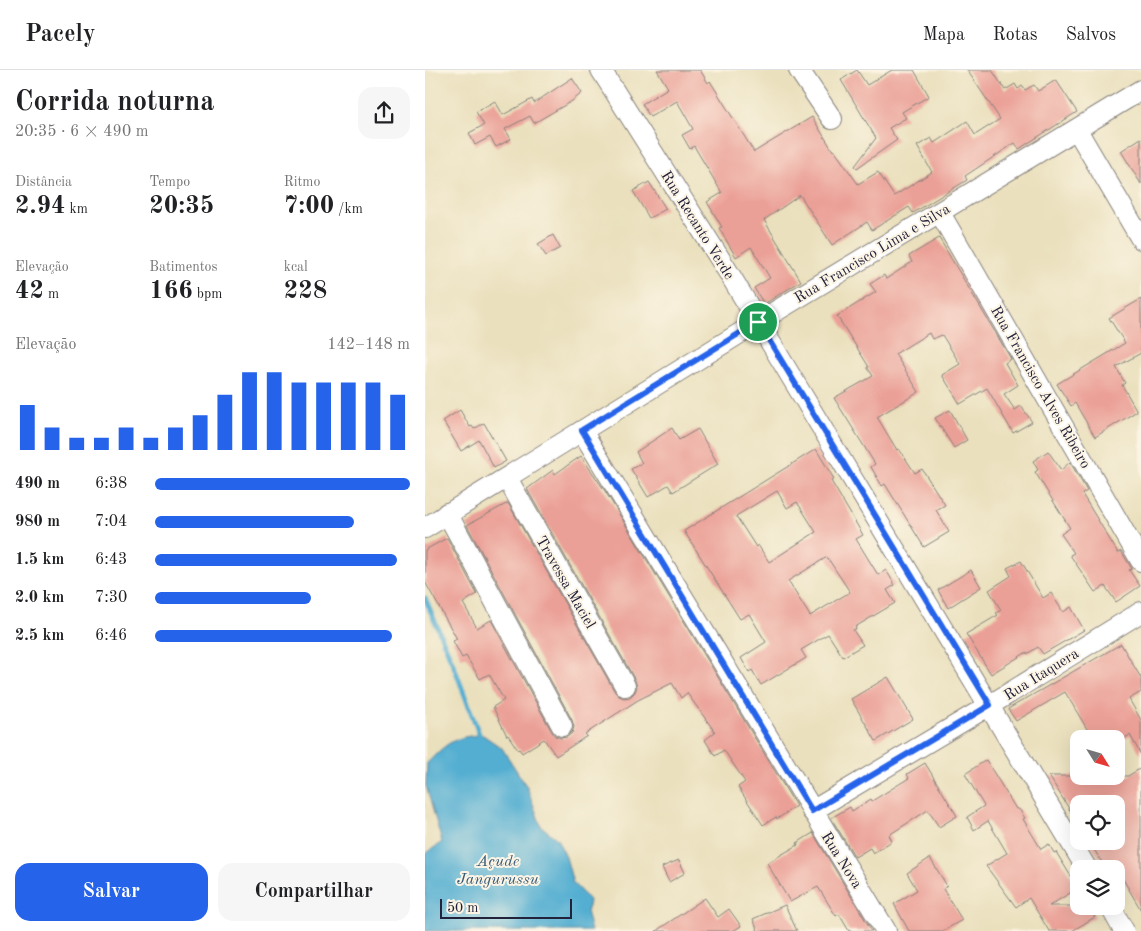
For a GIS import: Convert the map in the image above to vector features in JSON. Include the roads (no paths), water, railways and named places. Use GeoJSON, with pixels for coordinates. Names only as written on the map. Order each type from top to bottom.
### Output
{"type":"FeatureCollection","features":[{"type":"Feature","properties":{"kind":"street","name":"Rua Recanto Verde"},"geometry":{"type":"LineString","coordinates":[[601,70],[758,322],[1082,860]]}},
{"type":"Feature","properties":{"kind":"street"},"geometry":{"type":"LineString","coordinates":[[803,71],[832,120]]}},
{"type":"Feature","properties":{"kind":"street","name":"Rua Francisco Lima e Silva"},"geometry":{"type":"LineString","coordinates":[[425,528],[758,322],[1141,90]]}},
{"type":"Feature","properties":{"kind":"street"},"geometry":{"type":"LineString","coordinates":[[1077,130],[1141,238]]}},
{"type":"Feature","properties":{"kind":"street","name":"Rua Francisco Alves Ribeiro"},"geometry":{"type":"LineString","coordinates":[[940,212],[1141,561]]}},
{"type":"Feature","properties":{"kind":"street","name":"Rua Nova"},"geometry":{"type":"LineString","coordinates":[[582,430],[886,931]]}},
{"type":"Feature","properties":{"kind":"street","name":"Travessa Maciel"},"geometry":{"type":"LineString","coordinates":[[507,478],[625,686]]}},
{"type":"Feature","properties":{"kind":"street"},"geometry":{"type":"LineString","coordinates":[[447,513],[562,726]]}},
{"type":"Feature","properties":{"kind":"street","name":"Rua Itaquera"},"geometry":{"type":"LineString","coordinates":[[812,811],[1141,612]]}},
{"type":"Feature","properties":{"kind":"street"},"geometry":{"type":"LineString","coordinates":[[1115,915],[1124,931]]}},
{"type":"Feature","properties":{"kind":"water","name":"Açude Jangurussu"},"geometry":{"type":"Polygon","coordinates":[[[483,735],[502,748],[527,787],[541,826],[557,839],[566,857],[573,883],[589,900],[587,915],[591,931],[425,931],[425,854],[442,842],[426,786],[427,763],[440,750],[458,739],[483,735]]]}},
{"type":"Feature","properties":{"kind":"waterway"},"geometry":{"type":"LineString","coordinates":[[425,598],[455,669],[482,742]]}}]}
